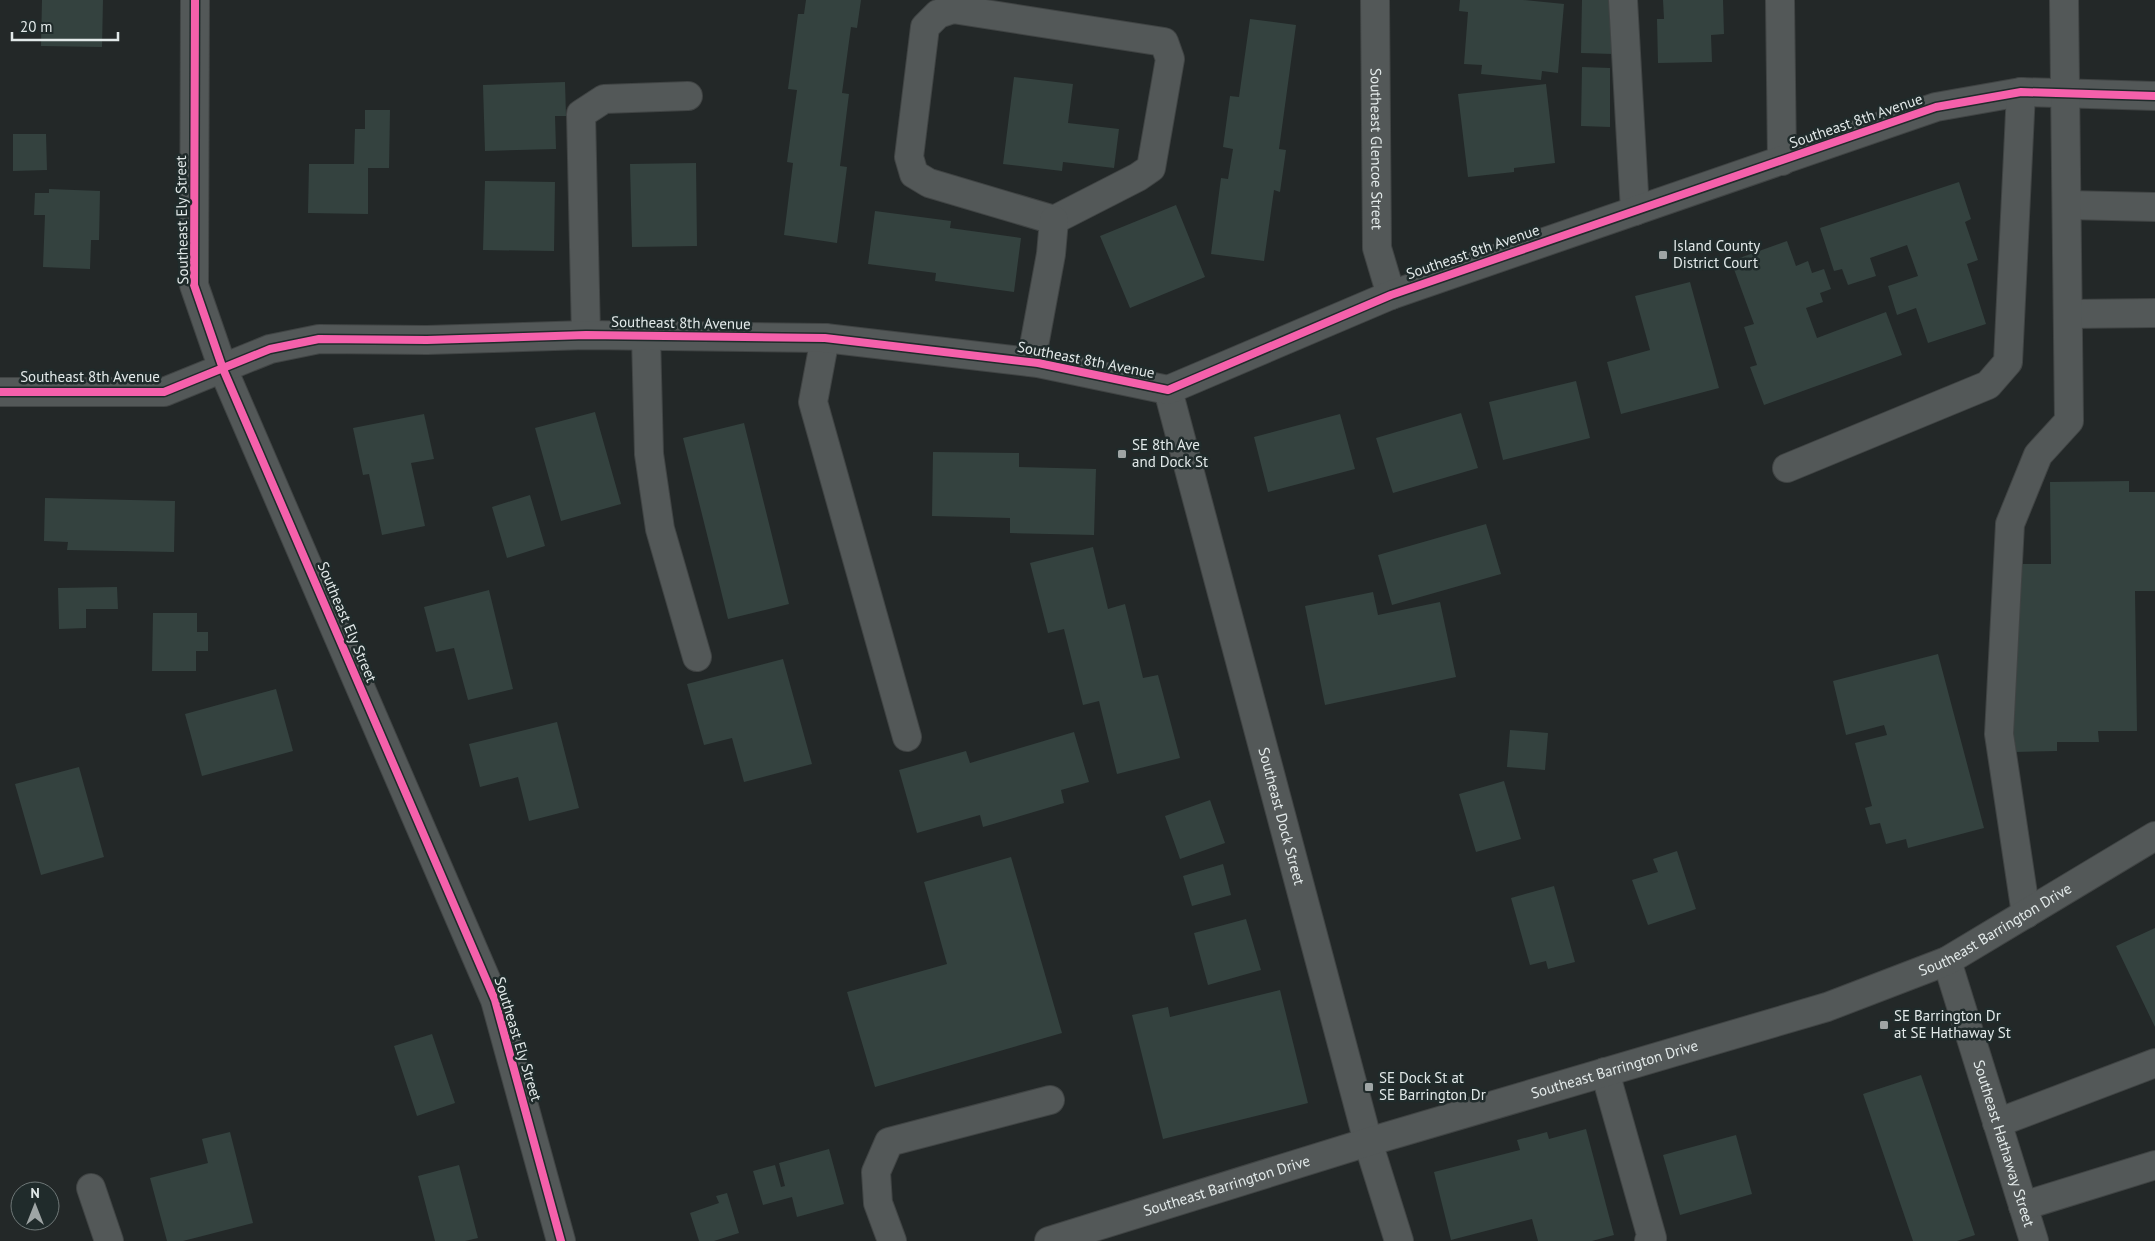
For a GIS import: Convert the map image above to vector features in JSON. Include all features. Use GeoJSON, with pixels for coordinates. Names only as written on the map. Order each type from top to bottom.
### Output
{"type":"FeatureCollection","features":[{"type":"Feature","properties":{"kind":"street","name":"Southeast Ely Street"},"geometry":{"type":"LineString","coordinates":[[195,0],[194,284],[223,369],[495,1000],[561,1241]]}},
{"type":"Feature","properties":{"kind":"street","name":"Southeast Glencoe Street"},"geometry":{"type":"LineString","coordinates":[[1375,0],[1377,248],[1391,295]]}},
{"type":"Feature","properties":{"kind":"street"},"geometry":{"type":"LineString","coordinates":[[1624,0],[1634,211]]}},
{"type":"Feature","properties":{"kind":"street"},"geometry":{"type":"LineString","coordinates":[[1780,0],[1782,161]]}},
{"type":"Feature","properties":{"kind":"street"},"geometry":{"type":"LineString","coordinates":[[2026,914],[1999,734],[2010,524],[2038,455],[2069,421],[2064,0]]}},
{"type":"Feature","properties":{"kind":"street"},"geometry":{"type":"LineString","coordinates":[[953,9],[1164,42],[1170,59],[1152,168],[1054,220],[929,183],[914,174],[909,157],[925,28],[938,14],[953,9]]}},
{"type":"Feature","properties":{"kind":"street","name":"Southeast 8th Avenue"},"geometry":{"type":"LineString","coordinates":[[0,392],[164,392],[270,349],[319,339],[427,340],[586,336],[825,338],[1030,362],[1168,390],[1391,295],[1936,108],[2021,92],[2155,96]]}},
{"type":"Feature","properties":{"kind":"street"},"geometry":{"type":"LineString","coordinates":[[1787,468],[1988,385],[2008,362],[2021,92]]}},
{"type":"Feature","properties":{"kind":"street"},"geometry":{"type":"LineString","coordinates":[[586,336],[581,114],[604,99],[688,96]]}},
{"type":"Feature","properties":{"kind":"street"},"geometry":{"type":"LineString","coordinates":[[2066,205],[2155,206]]}},
{"type":"Feature","properties":{"kind":"street"},"geometry":{"type":"LineString","coordinates":[[1030,362],[1051,254],[1054,220]]}},
{"type":"Feature","properties":{"kind":"street"},"geometry":{"type":"LineString","coordinates":[[2068,314],[2155,313]]}},
{"type":"Feature","properties":{"kind":"street"},"geometry":{"type":"LineString","coordinates":[[646,336],[649,454],[660,529],[697,656]]}},
{"type":"Feature","properties":{"kind":"street"},"geometry":{"type":"LineString","coordinates":[[825,338],[813,402],[907,736]]}},
{"type":"Feature","properties":{"kind":"street","name":"Southeast Dock Street"},"geometry":{"type":"LineString","coordinates":[[1168,390],[1368,1142],[1399,1241]]}},
{"type":"Feature","properties":{"kind":"street","name":"Southeast Barrington Drive"},"geometry":{"type":"LineString","coordinates":[[1049,1241],[1368,1142],[1827,1007],[1947,961],[2155,836]]}},
{"type":"Feature","properties":{"kind":"street","name":"Southeast Hathaway Street"},"geometry":{"type":"LineString","coordinates":[[1947,961],[2034,1241]]}},
{"type":"Feature","properties":{"kind":"street"},"geometry":{"type":"LineString","coordinates":[[1997,1123],[2155,1063]]}},
{"type":"Feature","properties":{"kind":"street"},"geometry":{"type":"LineString","coordinates":[[1605,1072],[1652,1238],[1650,1241]]}},
{"type":"Feature","properties":{"kind":"street"},"geometry":{"type":"LineString","coordinates":[[892,1241],[878,1203],[876,1172],[889,1142],[1050,1100]]}},
{"type":"Feature","properties":{"kind":"street"},"geometry":{"type":"LineString","coordinates":[[2023,1206],[2155,1165]]}},
{"type":"Feature","properties":{"kind":"street"},"geometry":{"type":"LineString","coordinates":[[90,1188],[109,1241]]}},
{"type":"Feature","properties":{"kind":"building"},"geometry":{"type":"Polygon","coordinates":[[[42,0],[103,0],[102,47],[41,46],[42,0]]]}},
{"type":"Feature","properties":{"kind":"building"},"geometry":{"type":"Polygon","coordinates":[[[806,0],[861,0],[857,28],[851,27],[842,93],[849,94],[840,166],[847,167],[837,243],[784,235],[793,163],[787,162],[797,90],[788,89],[798,14],[804,14],[806,0]]]}},
{"type":"Feature","properties":{"kind":"building"},"geometry":{"type":"Polygon","coordinates":[[[1460,0],[1523,0],[1564,4],[1558,73],[1542,71],[1541,80],[1481,74],[1482,65],[1464,64],[1468,12],[1459,11],[1460,0]]]}},
{"type":"Feature","properties":{"kind":"building"},"geometry":{"type":"Polygon","coordinates":[[[1582,0],[1614,0],[1613,54],[1581,53],[1582,0]]]}},
{"type":"Feature","properties":{"kind":"building"},"geometry":{"type":"Polygon","coordinates":[[[1663,0],[1723,0],[1724,34],[1711,35],[1712,62],[1658,63],[1657,19],[1664,19],[1663,0]]]}},
{"type":"Feature","properties":{"kind":"building"},"geometry":{"type":"Polygon","coordinates":[[[1250,19],[1296,25],[1279,149],[1286,150],[1280,192],[1274,190],[1264,261],[1211,254],[1221,178],[1228,179],[1233,149],[1223,147],[1230,96],[1239,97],[1250,19]]]}},
{"type":"Feature","properties":{"kind":"building"},"geometry":{"type":"Polygon","coordinates":[[[1582,67],[1610,68],[1610,127],[1581,126],[1582,67]]]}},
{"type":"Feature","properties":{"kind":"building"},"geometry":{"type":"Polygon","coordinates":[[[1014,77],[1073,84],[1068,123],[1119,129],[1114,168],[1063,162],[1062,171],[1003,164],[1014,77]]]}},
{"type":"Feature","properties":{"kind":"building"},"geometry":{"type":"Polygon","coordinates":[[[565,82],[566,116],[555,116],[556,149],[485,151],[483,85],[565,82]]]}},
{"type":"Feature","properties":{"kind":"building"},"geometry":{"type":"Polygon","coordinates":[[[1546,84],[1555,163],[1514,168],[1514,172],[1468,177],[1458,94],[1546,84]]]}},
{"type":"Feature","properties":{"kind":"building"},"geometry":{"type":"Polygon","coordinates":[[[365,110],[390,110],[389,168],[368,168],[368,214],[308,213],[309,164],[354,164],[355,129],[365,129],[365,110]]]}},
{"type":"Feature","properties":{"kind":"building"},"geometry":{"type":"Polygon","coordinates":[[[13,134],[46,134],[47,170],[13,171],[13,134]]]}},
{"type":"Feature","properties":{"kind":"building"},"geometry":{"type":"Polygon","coordinates":[[[696,163],[697,246],[632,247],[630,164],[696,163]]]}},
{"type":"Feature","properties":{"kind":"building"},"geometry":{"type":"Polygon","coordinates":[[[485,181],[555,182],[554,251],[483,250],[485,181]]]}},
{"type":"Feature","properties":{"kind":"building"},"geometry":{"type":"Polygon","coordinates":[[[1959,182],[1971,219],[1965,222],[1978,260],[1967,264],[1986,324],[1928,343],[1916,308],[1897,315],[1888,286],[1918,276],[1907,245],[1870,258],[1876,276],[1848,285],[1842,269],[1834,271],[1820,228],[1959,182]]]}},
{"type":"Feature","properties":{"kind":"building"},"geometry":{"type":"Polygon","coordinates":[[[49,189],[100,191],[99,240],[91,240],[90,269],[43,267],[45,215],[34,215],[35,193],[49,193],[49,189]]]}},
{"type":"Feature","properties":{"kind":"building"},"geometry":{"type":"Polygon","coordinates":[[[1176,205],[1205,277],[1130,308],[1100,236],[1176,205]]]}},
{"type":"Feature","properties":{"kind":"building"},"geometry":{"type":"Polygon","coordinates":[[[875,211],[951,221],[950,228],[1021,238],[1014,292],[935,281],[936,273],[868,264],[875,211]]]}},
{"type":"Feature","properties":{"kind":"building"},"geometry":{"type":"Polygon","coordinates":[[[1787,241],[1796,266],[1808,261],[1812,273],[1824,269],[1831,289],[1820,293],[1823,302],[1806,308],[1817,338],[1886,312],[1902,355],[1764,405],[1750,367],[1757,365],[1744,327],[1754,324],[1731,261],[1787,241]]]}},
{"type":"Feature","properties":{"kind":"building"},"geometry":{"type":"Polygon","coordinates":[[[1690,282],[1719,388],[1621,414],[1607,362],[1650,350],[1635,296],[1690,282]]]}},
{"type":"Feature","properties":{"kind":"building"},"geometry":{"type":"Polygon","coordinates":[[[1576,381],[1590,438],[1503,460],[1489,402],[1576,381]]]}},
{"type":"Feature","properties":{"kind":"building"},"geometry":{"type":"Polygon","coordinates":[[[595,412],[621,504],[561,521],[535,428],[595,412]]]}},
{"type":"Feature","properties":{"kind":"building"},"geometry":{"type":"Polygon","coordinates":[[[1461,413],[1478,468],[1393,493],[1376,438],[1461,413]]]}},
{"type":"Feature","properties":{"kind":"building"},"geometry":{"type":"Polygon","coordinates":[[[424,414],[434,459],[411,463],[425,526],[382,535],[369,474],[363,475],[353,428],[424,414]]]}},
{"type":"Feature","properties":{"kind":"building"},"geometry":{"type":"Polygon","coordinates":[[[1340,414],[1355,469],[1268,492],[1254,437],[1340,414]]]}},
{"type":"Feature","properties":{"kind":"building"},"geometry":{"type":"Polygon","coordinates":[[[744,423],[789,604],[728,619],[683,438],[744,423]]]}},
{"type":"Feature","properties":{"kind":"building"},"geometry":{"type":"Polygon","coordinates":[[[933,452],[1019,453],[1019,467],[1096,469],[1094,535],[1010,533],[1010,518],[932,516],[933,452]]]}},
{"type":"Feature","properties":{"kind":"building"},"geometry":{"type":"Polygon","coordinates":[[[2129,481],[2129,492],[2155,492],[2155,591],[2135,591],[2137,731],[2098,731],[2099,742],[2057,742],[2057,751],[2014,752],[2011,564],[2051,564],[2050,482],[2129,481]]]}},
{"type":"Feature","properties":{"kind":"building"},"geometry":{"type":"Polygon","coordinates":[[[530,495],[545,546],[507,558],[492,507],[530,495]]]}},
{"type":"Feature","properties":{"kind":"building"},"geometry":{"type":"Polygon","coordinates":[[[45,498],[175,501],[174,552],[67,550],[68,542],[44,541],[45,498]]]}},
{"type":"Feature","properties":{"kind":"building"},"geometry":{"type":"Polygon","coordinates":[[[1486,524],[1501,574],[1392,605],[1378,555],[1486,524]]]}},
{"type":"Feature","properties":{"kind":"building"},"geometry":{"type":"Polygon","coordinates":[[[1093,547],[1108,609],[1125,604],[1143,678],[1158,675],[1180,758],[1117,774],[1099,701],[1083,705],[1064,629],[1048,633],[1030,563],[1093,547]]]}},
{"type":"Feature","properties":{"kind":"building"},"geometry":{"type":"Polygon","coordinates":[[[117,587],[118,609],[86,609],[86,628],[59,629],[58,588],[117,587]]]}},
{"type":"Feature","properties":{"kind":"building"},"geometry":{"type":"Polygon","coordinates":[[[489,590],[513,689],[468,700],[454,648],[436,652],[424,607],[489,590]]]}},
{"type":"Feature","properties":{"kind":"building"},"geometry":{"type":"Polygon","coordinates":[[[1373,592],[1378,615],[1440,602],[1456,677],[1325,705],[1305,606],[1373,592]]]}},
{"type":"Feature","properties":{"kind":"building"},"geometry":{"type":"Polygon","coordinates":[[[153,613],[197,613],[197,632],[208,632],[208,651],[196,651],[196,671],[152,671],[153,613]]]}},
{"type":"Feature","properties":{"kind":"building"},"geometry":{"type":"Polygon","coordinates":[[[1938,654],[1984,828],[1908,848],[1906,839],[1886,844],[1880,823],[1870,825],[1865,808],[1872,806],[1855,743],[1887,735],[1884,725],[1846,735],[1833,681],[1938,654]]]}},
{"type":"Feature","properties":{"kind":"building"},"geometry":{"type":"Polygon","coordinates":[[[783,659],[812,764],[744,782],[732,738],[704,745],[687,684],[783,659]]]}},
{"type":"Feature","properties":{"kind":"building"},"geometry":{"type":"Polygon","coordinates":[[[276,689],[293,751],[202,776],[185,714],[276,689]]]}},
{"type":"Feature","properties":{"kind":"building"},"geometry":{"type":"Polygon","coordinates":[[[557,722],[579,808],[529,821],[518,777],[480,787],[469,744],[557,722]]]}},
{"type":"Feature","properties":{"kind":"building"},"geometry":{"type":"Polygon","coordinates":[[[1510,730],[1548,733],[1545,770],[1507,767],[1510,730]]]}},
{"type":"Feature","properties":{"kind":"building"},"geometry":{"type":"Polygon","coordinates":[[[1074,732],[1089,782],[1061,790],[1064,803],[983,827],[980,815],[917,833],[899,770],[966,751],[970,763],[1074,732]]]}},
{"type":"Feature","properties":{"kind":"building"},"geometry":{"type":"Polygon","coordinates":[[[79,767],[104,857],[41,875],[15,784],[79,767]]]}},
{"type":"Feature","properties":{"kind":"building"},"geometry":{"type":"Polygon","coordinates":[[[1504,781],[1521,839],[1476,852],[1459,794],[1504,781]]]}},
{"type":"Feature","properties":{"kind":"building"},"geometry":{"type":"Polygon","coordinates":[[[1210,800],[1225,843],[1180,859],[1165,816],[1210,800]]]}},
{"type":"Feature","properties":{"kind":"building"},"geometry":{"type":"Polygon","coordinates":[[[1677,851],[1696,909],[1648,925],[1632,880],[1658,872],[1653,859],[1677,851]]]}},
{"type":"Feature","properties":{"kind":"building"},"geometry":{"type":"Polygon","coordinates":[[[1011,857],[1062,1033],[875,1087],[847,992],[947,964],[924,882],[1011,857]]]}},
{"type":"Feature","properties":{"kind":"building"},"geometry":{"type":"Polygon","coordinates":[[[1223,864],[1231,895],[1192,906],[1183,876],[1223,864]]]}},
{"type":"Feature","properties":{"kind":"building"},"geometry":{"type":"Polygon","coordinates":[[[1554,886],[1575,962],[1548,969],[1546,961],[1530,965],[1511,898],[1554,886]]]}},
{"type":"Feature","properties":{"kind":"building"},"geometry":{"type":"Polygon","coordinates":[[[1246,919],[1261,970],[1208,985],[1194,933],[1246,919]]]}},
{"type":"Feature","properties":{"kind":"building"},"geometry":{"type":"Polygon","coordinates":[[[2155,928],[2155,1027],[2116,946],[2155,928]]]}},
{"type":"Feature","properties":{"kind":"building"},"geometry":{"type":"Polygon","coordinates":[[[1280,990],[1308,1103],[1163,1139],[1132,1015],[1168,1007],[1170,1017],[1280,990]]]}},
{"type":"Feature","properties":{"kind":"building"},"geometry":{"type":"Polygon","coordinates":[[[432,1034],[455,1103],[417,1116],[394,1046],[432,1034]]]}},
{"type":"Feature","properties":{"kind":"building"},"geometry":{"type":"Polygon","coordinates":[[[1921,1075],[1975,1235],[1957,1241],[1913,1241],[1863,1094],[1921,1075]]]}},
{"type":"Feature","properties":{"kind":"building"},"geometry":{"type":"Polygon","coordinates":[[[1586,1129],[1614,1235],[1592,1241],[1538,1241],[1532,1219],[1451,1240],[1434,1172],[1520,1150],[1517,1140],[1547,1132],[1549,1139],[1586,1129]]]}},
{"type":"Feature","properties":{"kind":"building"},"geometry":{"type":"Polygon","coordinates":[[[230,1132],[253,1223],[183,1241],[167,1241],[150,1178],[208,1163],[202,1139],[230,1132]]]}},
{"type":"Feature","properties":{"kind":"building"},"geometry":{"type":"Polygon","coordinates":[[[1736,1135],[1752,1194],[1680,1215],[1663,1155],[1736,1135]]]}},
{"type":"Feature","properties":{"kind":"building"},"geometry":{"type":"Polygon","coordinates":[[[829,1149],[844,1204],[797,1217],[792,1197],[763,1205],[753,1171],[775,1165],[781,1187],[785,1186],[779,1163],[829,1149]]]}},
{"type":"Feature","properties":{"kind":"building"},"geometry":{"type":"Polygon","coordinates":[[[459,1165],[478,1238],[465,1241],[435,1241],[418,1176],[459,1165]]]}},
{"type":"Feature","properties":{"kind":"building"},"geometry":{"type":"Polygon","coordinates":[[[727,1193],[739,1233],[714,1241],[699,1241],[690,1213],[719,1203],[716,1196],[727,1193]]]}},
{"type":"Feature","properties":{"kind":"cycle path"},"geometry":{"type":"LineString","coordinates":[[195,0],[194,285],[223,369],[495,1000],[561,1241]]}},
{"type":"Feature","properties":{"kind":"cycle path"},"geometry":{"type":"LineString","coordinates":[[0,392],[164,392],[270,349],[319,339],[427,340],[586,335],[825,338],[1038,363],[1168,390],[1391,295],[1936,107],[2021,92],[2155,96]]}},
{"type":"Feature","properties":{"kind":"place","name":"Island County District Court"},"geometry":{"type":"Point","coordinates":[1663,255]}},
{"type":"Feature","properties":{"kind":"place","name":"SE 8th Ave and Dock St"},"geometry":{"type":"Point","coordinates":[1122,454]}},
{"type":"Feature","properties":{"kind":"place","name":"SE Barrington Dr at SE Hathaway St"},"geometry":{"type":"Point","coordinates":[1884,1025]}},
{"type":"Feature","properties":{"kind":"place","name":"SE Dock St at SE Barrington Dr"},"geometry":{"type":"Point","coordinates":[1369,1087]}}]}
